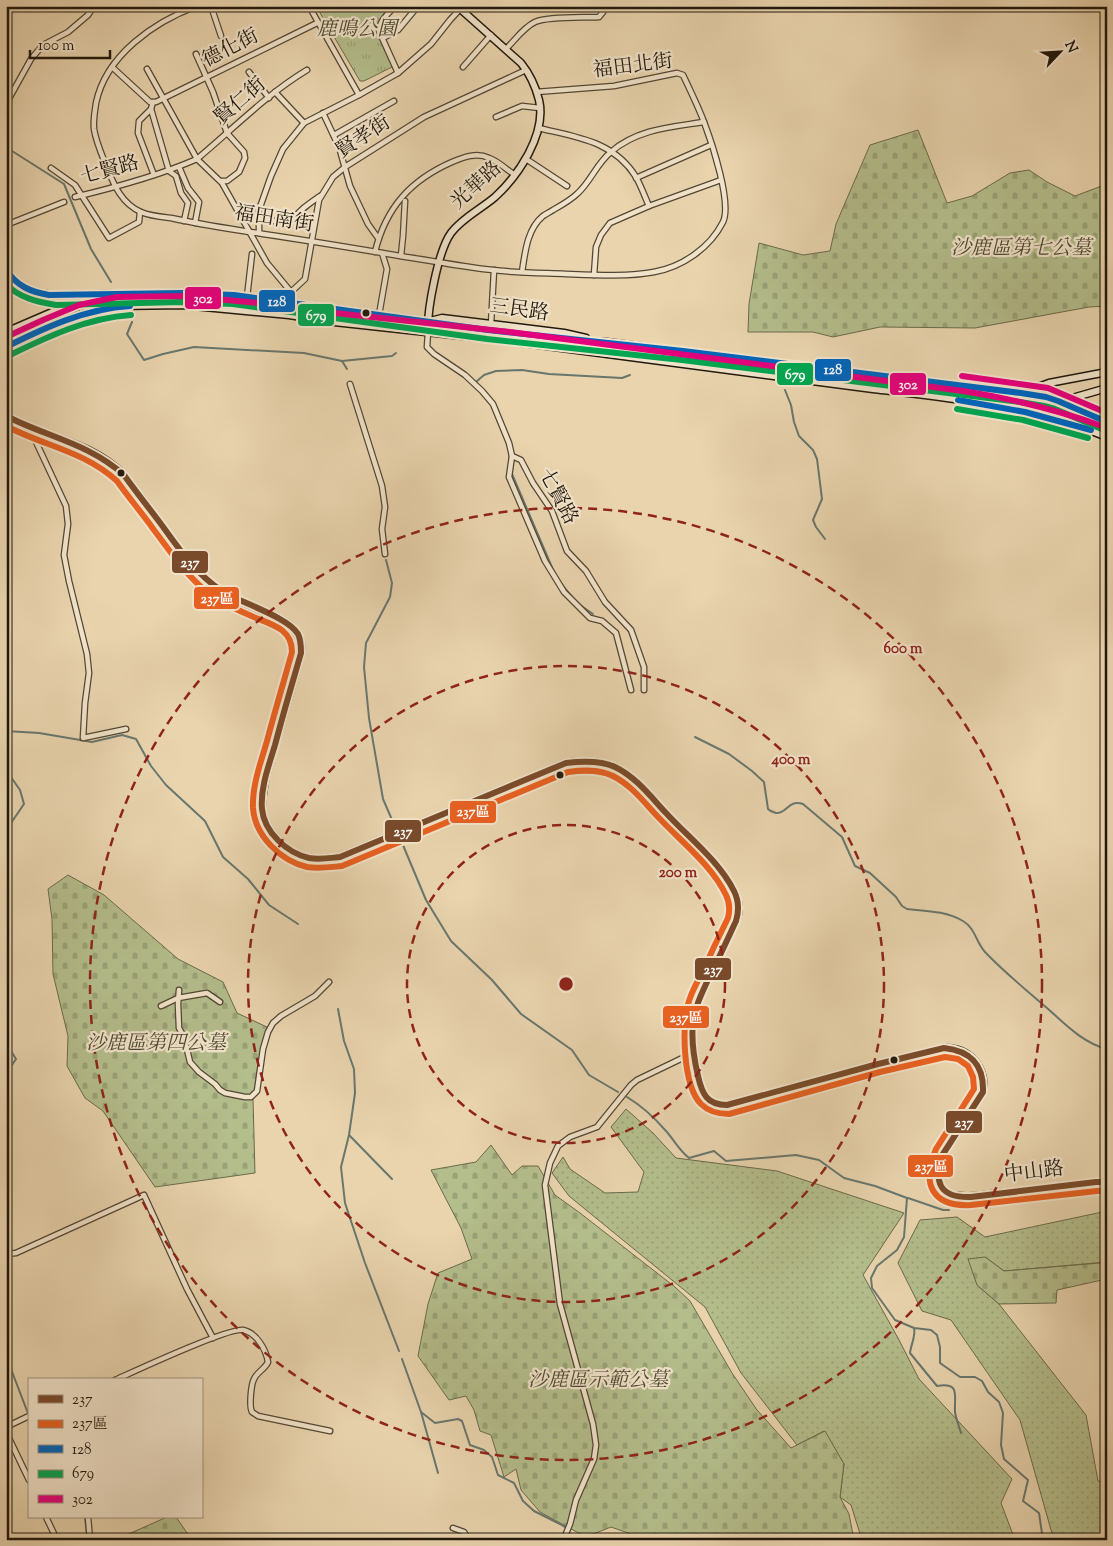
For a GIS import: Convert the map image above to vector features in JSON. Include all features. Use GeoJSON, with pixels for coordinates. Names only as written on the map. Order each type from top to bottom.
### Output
{"type":"FeatureCollection","features":[{"type":"Feature","properties":{"kind":"main road"},"geometry":{"type":"LineString","coordinates":[[6,269],[15,282],[40,295],[115,294]]}},
{"type":"Feature","properties":{"kind":"street"},"geometry":{"type":"LineString","coordinates":[[6,104],[31,59],[43,45],[68,32],[88,15],[94,6]]}},
{"type":"Feature","properties":{"kind":"street"},"geometry":{"type":"LineString","coordinates":[[51,168],[75,186],[109,238],[139,222],[140,212],[129,204],[115,187],[94,131],[99,93],[112,67],[136,41],[152,29],[196,6]]}},
{"type":"Feature","properties":{"kind":"street"},"geometry":{"type":"LineString","coordinates":[[211,6],[221,36]]}},
{"type":"Feature","properties":{"kind":"street"},"geometry":{"type":"LineString","coordinates":[[309,6],[359,95]]}},
{"type":"Feature","properties":{"kind":"street"},"geometry":{"type":"LineString","coordinates":[[395,6],[379,26],[379,31],[398,73]]}},
{"type":"Feature","properties":{"kind":"street"},"geometry":{"type":"LineString","coordinates":[[382,38],[398,30],[418,6]]}},
{"type":"Feature","properties":{"kind":"street"},"geometry":{"type":"LineString","coordinates":[[506,49],[524,30],[536,22],[552,19],[599,17],[604,12],[602,6]]}},
{"type":"Feature","properties":{"kind":"street"},"geometry":{"type":"LineString","coordinates":[[259,233],[259,210],[271,176],[284,149],[304,123],[398,73],[431,44],[460,7]]}},
{"type":"Feature","properties":{"kind":"street","name":"光華路"},"geometry":{"type":"LineString","coordinates":[[428,332],[428,322],[443,246],[451,232],[463,220],[496,196],[515,175],[535,141],[540,108],[536,92],[526,70],[515,57],[460,7]]}},
{"type":"Feature","properties":{"kind":"street","name":"德化街"},"geometry":{"type":"LineString","coordinates":[[153,102],[164,99],[317,23]]}},
{"type":"Feature","properties":{"kind":"street"},"geometry":{"type":"LineString","coordinates":[[464,67],[491,35]]}},
{"type":"Feature","properties":{"kind":"street"},"geometry":{"type":"LineString","coordinates":[[196,54],[228,133],[244,152],[246,158],[239,172],[228,182],[220,181]]}},
{"type":"Feature","properties":{"kind":"street"},"geometry":{"type":"LineString","coordinates":[[112,67],[150,102],[153,102]]}},
{"type":"Feature","properties":{"kind":"street"},"geometry":{"type":"LineString","coordinates":[[147,69],[197,159],[220,181],[267,263],[291,292],[289,315]]}},
{"type":"Feature","properties":{"kind":"street","name":"賢仁街"},"geometry":{"type":"LineString","coordinates":[[197,159],[290,80],[307,70]]}},
{"type":"Feature","properties":{"kind":"street","name":"賢孝街"},"geometry":{"type":"LineString","coordinates":[[291,292],[305,279],[319,200],[333,178],[345,167],[424,118],[526,70]]}},
{"type":"Feature","properties":{"kind":"street"},"geometry":{"type":"LineString","coordinates":[[249,72],[269,98]]}},
{"type":"Feature","properties":{"kind":"street","name":"福田北街"},"geometry":{"type":"LineString","coordinates":[[439,262],[522,272],[594,275],[653,273],[670,268],[692,256],[708,244],[717,233],[724,219],[724,192],[704,122],[682,75],[677,73],[614,86],[536,92]]}},
{"type":"Feature","properties":{"kind":"street"},"geometry":{"type":"LineString","coordinates":[[276,92],[304,123]]}},
{"type":"Feature","properties":{"kind":"street"},"geometry":{"type":"LineString","coordinates":[[334,135],[394,101]]}},
{"type":"Feature","properties":{"kind":"street","name":"七賢路"},"geometry":{"type":"LineString","coordinates":[[153,102],[151,109],[139,121],[138,133],[154,175]]}},
{"type":"Feature","properties":{"kind":"street"},"geometry":{"type":"LineString","coordinates":[[496,117],[522,106],[540,108]]}},
{"type":"Feature","properties":{"kind":"street"},"geometry":{"type":"LineString","coordinates":[[151,109],[169,170]]}},
{"type":"Feature","properties":{"kind":"street"},"geometry":{"type":"LineString","coordinates":[[323,112],[334,135],[350,186],[368,224],[378,238]]}},
{"type":"Feature","properties":{"kind":"street"},"geometry":{"type":"LineString","coordinates":[[522,272],[532,231],[543,216],[571,200],[580,192],[595,169],[611,151],[644,133],[704,122]]}},
{"type":"Feature","properties":{"kind":"street"},"geometry":{"type":"LineString","coordinates":[[538,128],[582,138],[600,144],[611,151],[618,156],[636,178],[649,206]]}},
{"type":"Feature","properties":{"kind":"street"},"geometry":{"type":"LineString","coordinates":[[636,178],[711,145]]}},
{"type":"Feature","properties":{"kind":"street"},"geometry":{"type":"LineString","coordinates":[[375,252],[378,238],[388,217],[405,192],[426,175],[461,158],[474,155],[490,158],[515,175]]}},
{"type":"Feature","properties":{"kind":"street","name":"七賢路"},"geometry":{"type":"LineString","coordinates":[[75,197],[154,175],[197,159]]}},
{"type":"Feature","properties":{"kind":"street"},"geometry":{"type":"LineString","coordinates":[[526,159],[567,186]]}},
{"type":"Feature","properties":{"kind":"street"},"geometry":{"type":"LineString","coordinates":[[179,167],[188,188],[199,202],[195,223]]}},
{"type":"Feature","properties":{"kind":"street","name":"七賢路"},"geometry":{"type":"LineString","coordinates":[[169,170],[176,176],[181,193],[188,203],[184,221]]}},
{"type":"Feature","properties":{"kind":"street"},"geometry":{"type":"LineString","coordinates":[[594,275],[596,247],[601,235],[610,223],[649,206],[721,180]]}},
{"type":"Feature","properties":{"kind":"street"},"geometry":{"type":"LineString","coordinates":[[259,218],[273,221],[293,220],[309,203],[322,195]]}},
{"type":"Feature","properties":{"kind":"street"},"geometry":{"type":"LineString","coordinates":[[401,256],[406,201]]}},
{"type":"Feature","properties":{"kind":"street","name":"七賢路"},"geometry":{"type":"LineString","coordinates":[[6,224],[64,202]]}},
{"type":"Feature","properties":{"kind":"street","name":"福田南街"},"geometry":{"type":"LineString","coordinates":[[140,212],[195,223],[439,262]]}},
{"type":"Feature","properties":{"kind":"street"},"geometry":{"type":"LineString","coordinates":[[379,316],[387,270],[382,253]]}},
{"type":"Feature","properties":{"kind":"street"},"geometry":{"type":"LineString","coordinates":[[247,296],[252,254]]}},
{"type":"Feature","properties":{"kind":"street"},"geometry":{"type":"LineString","coordinates":[[491,324],[494,270]]}},
{"type":"Feature","properties":{"kind":"street"},"geometry":{"type":"LineString","coordinates":[[150,293],[151,306]]}},
{"type":"Feature","properties":{"kind":"street","name":"三民路"},"geometry":{"type":"LineString","coordinates":[[6,332],[57,310],[90,299],[115,294],[191,293],[247,296],[379,316],[576,341],[606,342],[1021,393],[1058,401],[1107,422]]}},
{"type":"Feature","properties":{"kind":"street","name":"三民路"},"geometry":{"type":"LineString","coordinates":[[6,347],[81,314],[118,306],[183,305],[289,315],[925,395],[1026,411],[1064,421],[1107,437]]}},
{"type":"Feature","properties":{"kind":"street","name":"三民路"},"geometry":{"type":"LineString","coordinates":[[428,322],[442,318],[564,333],[606,342]]}},
{"type":"Feature","properties":{"kind":"street","name":"七賢路"},"geometry":{"type":"LineString","coordinates":[[428,332],[427,347],[465,375],[493,404],[509,443],[512,456],[520,460],[552,511],[567,551],[586,571],[604,602],[631,630],[644,667],[644,690]]}},
{"type":"Feature","properties":{"kind":"street"},"geometry":{"type":"LineString","coordinates":[[682,363],[683,351]]}},
{"type":"Feature","properties":{"kind":"street","name":"三民路"},"geometry":{"type":"LineString","coordinates":[[1021,393],[1049,383],[1107,372]]}},
{"type":"Feature","properties":{"kind":"street"},"geometry":{"type":"LineString","coordinates":[[350,384],[382,486],[385,507],[382,529],[385,554]]}},
{"type":"Feature","properties":{"kind":"street","name":"三民路"},"geometry":{"type":"LineString","coordinates":[[1026,411],[1107,388]]}},
{"type":"Feature","properties":{"kind":"street","name":"中山路"},"geometry":{"type":"LineString","coordinates":[[6,416],[29,427],[84,447],[113,464],[124,475],[189,563],[206,580],[221,591],[249,606],[283,620],[298,635],[302,646],[301,653],[265,779],[262,796],[262,810],[271,832],[280,842],[296,854],[318,859],[340,857],[566,763],[586,760],[600,762],[616,768],[634,780],[706,854],[734,891],[739,906],[736,921],[697,1003],[693,1016],[693,1053],[704,1096],[717,1105],[727,1105],[878,1064],[944,1048],[953,1048],[963,1051],[972,1058],[983,1075],[984,1085],[983,1092],[943,1154],[938,1173],[941,1187],[946,1192],[959,1196],[1107,1182]]}},
{"type":"Feature","properties":{"kind":"street"},"geometry":{"type":"LineString","coordinates":[[29,427],[66,506],[68,524],[64,555],[87,654],[89,673],[83,738],[126,729]]}},
{"type":"Feature","properties":{"kind":"street"},"geometry":{"type":"LineString","coordinates":[[512,456],[509,477],[545,561],[564,592],[590,618],[602,621],[616,633],[631,690]]}},
{"type":"Feature","properties":{"kind":"street"},"geometry":{"type":"LineString","coordinates":[[179,990],[180,1028],[190,1062],[199,1072],[225,1093],[250,1097],[258,1088],[263,1049],[273,1023],[281,1016],[315,996],[329,982]]}},
{"type":"Feature","properties":{"kind":"street"},"geometry":{"type":"LineString","coordinates":[[161,1006],[178,998],[207,994],[220,1002]]}},
{"type":"Feature","properties":{"kind":"street"},"geometry":{"type":"LineString","coordinates":[[562,1540],[566,1536],[576,1500],[594,1459],[596,1445],[593,1424],[560,1304],[544,1186],[550,1163],[558,1146],[570,1138],[597,1127],[637,1080],[693,1053]]}},
{"type":"Feature","properties":{"kind":"street"},"geometry":{"type":"LineString","coordinates":[[6,1254],[16,1253],[144,1195],[187,1289],[213,1338]]}},
{"type":"Feature","properties":{"kind":"street"},"geometry":{"type":"LineString","coordinates":[[120,1378],[213,1338],[242,1330],[257,1339],[264,1349],[268,1362],[254,1378],[250,1406],[252,1412],[258,1416],[330,1431]]}},
{"type":"Feature","properties":{"kind":"street"},"geometry":{"type":"LineString","coordinates":[[6,1426],[28,1416]]}},
{"type":"Feature","properties":{"kind":"street"},"geometry":{"type":"LineString","coordinates":[[6,1432],[28,1478]]}},
{"type":"Feature","properties":{"kind":"street"},"geometry":{"type":"LineString","coordinates":[[46,1518],[57,1540]]}},
{"type":"Feature","properties":{"kind":"street"},"geometry":{"type":"LineString","coordinates":[[88,1518],[90,1540]]}},
{"type":"Feature","properties":{"kind":"street"},"geometry":{"type":"LineString","coordinates":[[453,1528],[464,1532],[469,1540]]}},
{"type":"Feature","properties":{"kind":"green space","name":"鹿鳴公園"},"geometry":{"type":"Polygon","coordinates":[[[316,6],[392,6],[383,18],[381,33],[396,65],[364,81],[360,81],[316,6]]]}},
{"type":"Feature","properties":{"kind":"green space","name":"沙鹿區第七公墓"},"geometry":{"type":"Polygon","coordinates":[[[918,130],[947,203],[972,196],[1010,173],[1029,170],[1047,182],[1075,196],[1107,184],[1107,306],[1089,307],[975,328],[880,327],[833,337],[813,332],[748,332],[749,304],[759,243],[803,255],[830,251],[836,224],[870,145],[918,130]]]}},
{"type":"Feature","properties":{"kind":"green space","name":"沙鹿區第四公墓"},"geometry":{"type":"Polygon","coordinates":[[[68,875],[104,895],[178,959],[223,982],[237,1013],[269,1028],[253,1099],[255,1173],[155,1187],[103,1111],[85,1098],[67,1066],[68,1036],[53,974],[52,919],[48,889],[68,875]]]}},
{"type":"Feature","properties":{"kind":"green space"},"geometry":{"type":"Polygon","coordinates":[[[626,1109],[653,1133],[676,1158],[777,1171],[904,1213],[863,1275],[919,1379],[1012,1479],[1001,1503],[1015,1540],[862,1540],[851,1505],[840,1497],[844,1464],[824,1431],[797,1445],[741,1373],[705,1307],[569,1196],[552,1173],[563,1157],[570,1169],[605,1193],[638,1192],[644,1172],[611,1127],[626,1109]]]}},
{"type":"Feature","properties":{"kind":"green space","name":"沙鹿區示範公墓"},"geometry":{"type":"Polygon","coordinates":[[[491,1145],[512,1175],[522,1166],[538,1166],[555,1195],[675,1287],[690,1301],[732,1373],[757,1410],[791,1448],[825,1431],[844,1464],[840,1497],[849,1514],[854,1540],[635,1540],[631,1534],[611,1527],[586,1537],[540,1512],[521,1490],[516,1469],[504,1477],[491,1435],[480,1431],[474,1410],[466,1396],[449,1400],[418,1356],[428,1304],[438,1273],[472,1259],[461,1228],[431,1170],[476,1162],[491,1145]]]}},
{"type":"Feature","properties":{"kind":"green space"},"geometry":{"type":"Polygon","coordinates":[[[1107,1211],[1107,1262],[1004,1271],[985,1257],[977,1285],[999,1304],[1086,1415],[1098,1481],[1107,1483],[1107,1540],[1056,1540],[1053,1537],[1020,1420],[951,1320],[922,1311],[898,1263],[920,1220],[957,1217],[985,1237],[1107,1211]]]}},
{"type":"Feature","properties":{"kind":"green space"},"geometry":{"type":"Polygon","coordinates":[[[985,1257],[1004,1271],[1100,1263],[1104,1267],[1102,1280],[1057,1290],[1056,1303],[999,1304],[977,1285],[968,1259],[985,1257]]]}},
{"type":"Feature","properties":{"kind":"green space"},"geometry":{"type":"Polygon","coordinates":[[[165,1518],[177,1518],[192,1540],[115,1540],[165,1518]]]}},
{"type":"Feature","properties":{"kind":"waterway"},"geometry":{"type":"LineString","coordinates":[[6,150],[12,151],[64,184],[91,249],[111,282]]}},
{"type":"Feature","properties":{"kind":"waterway"},"geometry":{"type":"LineString","coordinates":[[132,322],[127,334],[144,360],[194,347],[304,353],[342,361],[347,369]]}},
{"type":"Feature","properties":{"kind":"waterway"},"geometry":{"type":"LineString","coordinates":[[342,361],[392,356],[396,353]]}},
{"type":"Feature","properties":{"kind":"waterway"},"geometry":{"type":"LineString","coordinates":[[477,381],[484,375],[496,371],[522,370],[549,374],[622,378],[630,375]]}},
{"type":"Feature","properties":{"kind":"waterway"},"geometry":{"type":"LineString","coordinates":[[785,390],[799,436],[813,450],[817,459],[822,499],[813,520],[825,539]]}},
{"type":"Feature","properties":{"kind":"waterway"},"geometry":{"type":"LineString","coordinates":[[512,474],[554,572]]}},
{"type":"Feature","properties":{"kind":"waterway"},"geometry":{"type":"LineString","coordinates":[[386,560],[392,583],[390,597],[366,643],[364,667],[369,718],[383,799],[396,829]]}},
{"type":"Feature","properties":{"kind":"waterway"},"geometry":{"type":"LineString","coordinates":[[559,581],[572,597]]}},
{"type":"Feature","properties":{"kind":"waterway"},"geometry":{"type":"LineString","coordinates":[[580,605],[593,614]]}},
{"type":"Feature","properties":{"kind":"waterway"},"geometry":{"type":"LineString","coordinates":[[6,731],[39,733],[92,742],[122,735],[136,739],[151,766],[166,785],[205,821],[223,857],[248,879],[269,905],[298,924]]}},
{"type":"Feature","properties":{"kind":"waterway"},"geometry":{"type":"LineString","coordinates":[[695,737],[729,754],[764,782],[768,809],[780,813],[794,803],[803,804],[842,837],[855,866],[870,873],[896,897],[902,906],[907,909],[950,915],[967,924],[985,952],[1015,981],[1075,1032],[1090,1042],[1107,1049]]}},
{"type":"Feature","properties":{"kind":"waterway"},"geometry":{"type":"LineString","coordinates":[[6,770],[20,790],[24,804],[9,826],[6,851]]}},
{"type":"Feature","properties":{"kind":"waterway"},"geometry":{"type":"LineString","coordinates":[[400,838],[426,900],[451,941],[492,980],[521,1014],[572,1050],[589,1075],[618,1092]]}},
{"type":"Feature","properties":{"kind":"waterway"},"geometry":{"type":"LineString","coordinates":[[338,1009],[344,1041],[354,1069],[355,1093],[349,1135],[341,1167],[345,1203],[365,1263],[399,1351]]}},
{"type":"Feature","properties":{"kind":"waterway"},"geometry":{"type":"LineString","coordinates":[[6,1033],[8,1046],[16,1059],[6,1074]]}},
{"type":"Feature","properties":{"kind":"waterway"},"geometry":{"type":"LineString","coordinates":[[627,1097],[652,1116],[689,1158],[714,1151],[726,1161],[796,1155],[819,1160],[844,1178],[875,1186],[907,1198],[904,1237],[897,1250],[877,1266],[871,1278],[872,1288],[895,1320],[914,1328],[931,1330],[937,1335],[940,1347],[940,1363],[960,1377],[975,1377],[982,1381],[988,1392],[999,1402],[1003,1413],[1001,1445],[1004,1459],[1028,1480],[1023,1501],[1039,1513],[1043,1540]]}},
{"type":"Feature","properties":{"kind":"waterway"},"geometry":{"type":"LineString","coordinates":[[349,1135],[392,1179]]}},
{"type":"Feature","properties":{"kind":"waterway"},"geometry":{"type":"LineString","coordinates":[[908,1198],[943,1210],[949,1210]]}},
{"type":"Feature","properties":{"kind":"waterway"},"geometry":{"type":"LineString","coordinates":[[914,1328],[910,1353],[937,1386],[950,1386],[955,1391],[955,1415],[961,1433]]}},
{"type":"Feature","properties":{"kind":"waterway"},"geometry":{"type":"LineString","coordinates":[[6,1356],[28,1413]]}},
{"type":"Feature","properties":{"kind":"waterway"},"geometry":{"type":"LineString","coordinates":[[402,1359],[421,1412],[438,1473]]}},
{"type":"Feature","properties":{"kind":"waterway"},"geometry":{"type":"LineString","coordinates":[[421,1412],[435,1423],[458,1419],[462,1421],[470,1445],[484,1450],[492,1457],[498,1475],[514,1483],[523,1501],[534,1511],[568,1529]]}},
{"type":"Feature","properties":{"kind":"waterway"},"geometry":{"type":"LineString","coordinates":[[85,1518],[87,1535]]}},
{"type":"Feature","properties":{"kind":"waterway"},"geometry":{"type":"LineString","coordinates":[[569,1540],[570,1535]]}},
{"type":"Feature","properties":{"kind":"transit line","name":"128"},"geometry":{"type":"LineString","coordinates":[[6,269],[19,284],[36,292],[49,295],[182,293],[234,295],[488,330],[683,351],[1021,393],[1058,401],[1107,422]]}},
{"type":"Feature","properties":{"kind":"transit line","name":"679"},"geometry":{"type":"LineString","coordinates":[[6,284],[23,296],[56,305],[182,302],[233,304],[487,339],[682,360],[1020,402],[1055,409],[1104,430]]}},
{"type":"Feature","properties":{"kind":"transit line","name":"302"},"geometry":{"type":"LineString","coordinates":[[6,337],[79,305],[117,297],[184,296],[290,306],[335,313],[510,332],[963,391],[1036,406],[1107,428]]}},
{"type":"Feature","properties":{"kind":"transit line","name":"128"},"geometry":{"type":"LineString","coordinates":[[6,347],[66,320],[97,311],[130,306]]}},
{"type":"Feature","properties":{"kind":"transit line","name":"679"},"geometry":{"type":"LineString","coordinates":[[10,355],[84,324],[131,315]]}},
{"type":"Feature","properties":{"kind":"transit line","name":"302"},"geometry":{"type":"LineString","coordinates":[[962,376],[1048,388],[1100,410]]}},
{"type":"Feature","properties":{"kind":"transit line","name":"128"},"geometry":{"type":"LineString","coordinates":[[958,400],[1025,412],[1091,430]]}},
{"type":"Feature","properties":{"kind":"transit line","name":"679"},"geometry":{"type":"LineString","coordinates":[[957,409],[1023,420],[1088,438]]}},
{"type":"Feature","properties":{"kind":"transit line","name":"237"},"geometry":{"type":"LineString","coordinates":[[6,416],[67,441],[110,464],[124,475],[181,552],[204,577],[230,596],[285,622],[298,634],[301,653],[262,793],[262,809],[267,826],[285,846],[309,858],[340,857],[566,763],[597,762],[615,767],[630,776],[643,788],[703,850],[728,880],[737,898],[738,910],[736,921],[700,997],[692,1030],[694,1057],[701,1088],[710,1101],[727,1105],[944,1048],[962,1052],[974,1061],[983,1082],[983,1092],[943,1154],[939,1180],[945,1191],[960,1197],[971,1197],[1107,1182]]}},
{"type":"Feature","properties":{"kind":"transit line","name":"237區"},"geometry":{"type":"LineString","coordinates":[[6,426],[77,456],[104,471],[117,481],[178,562],[198,584],[230,606],[281,629],[289,638],[292,652],[257,774],[253,799],[255,818],[259,828],[271,846],[279,853],[297,864],[307,867],[342,866],[568,772],[591,771],[613,776],[633,790],[696,855],[720,884],[728,901],[728,918],[693,990],[686,1011],[685,1054],[687,1070],[695,1095],[704,1107],[721,1114],[729,1114],[880,1072],[945,1057],[958,1059],[968,1066],[973,1077],[974,1089],[936,1149],[930,1173],[930,1183],[933,1191],[939,1197],[947,1202],[958,1205],[971,1205],[1107,1191]]}}]}
